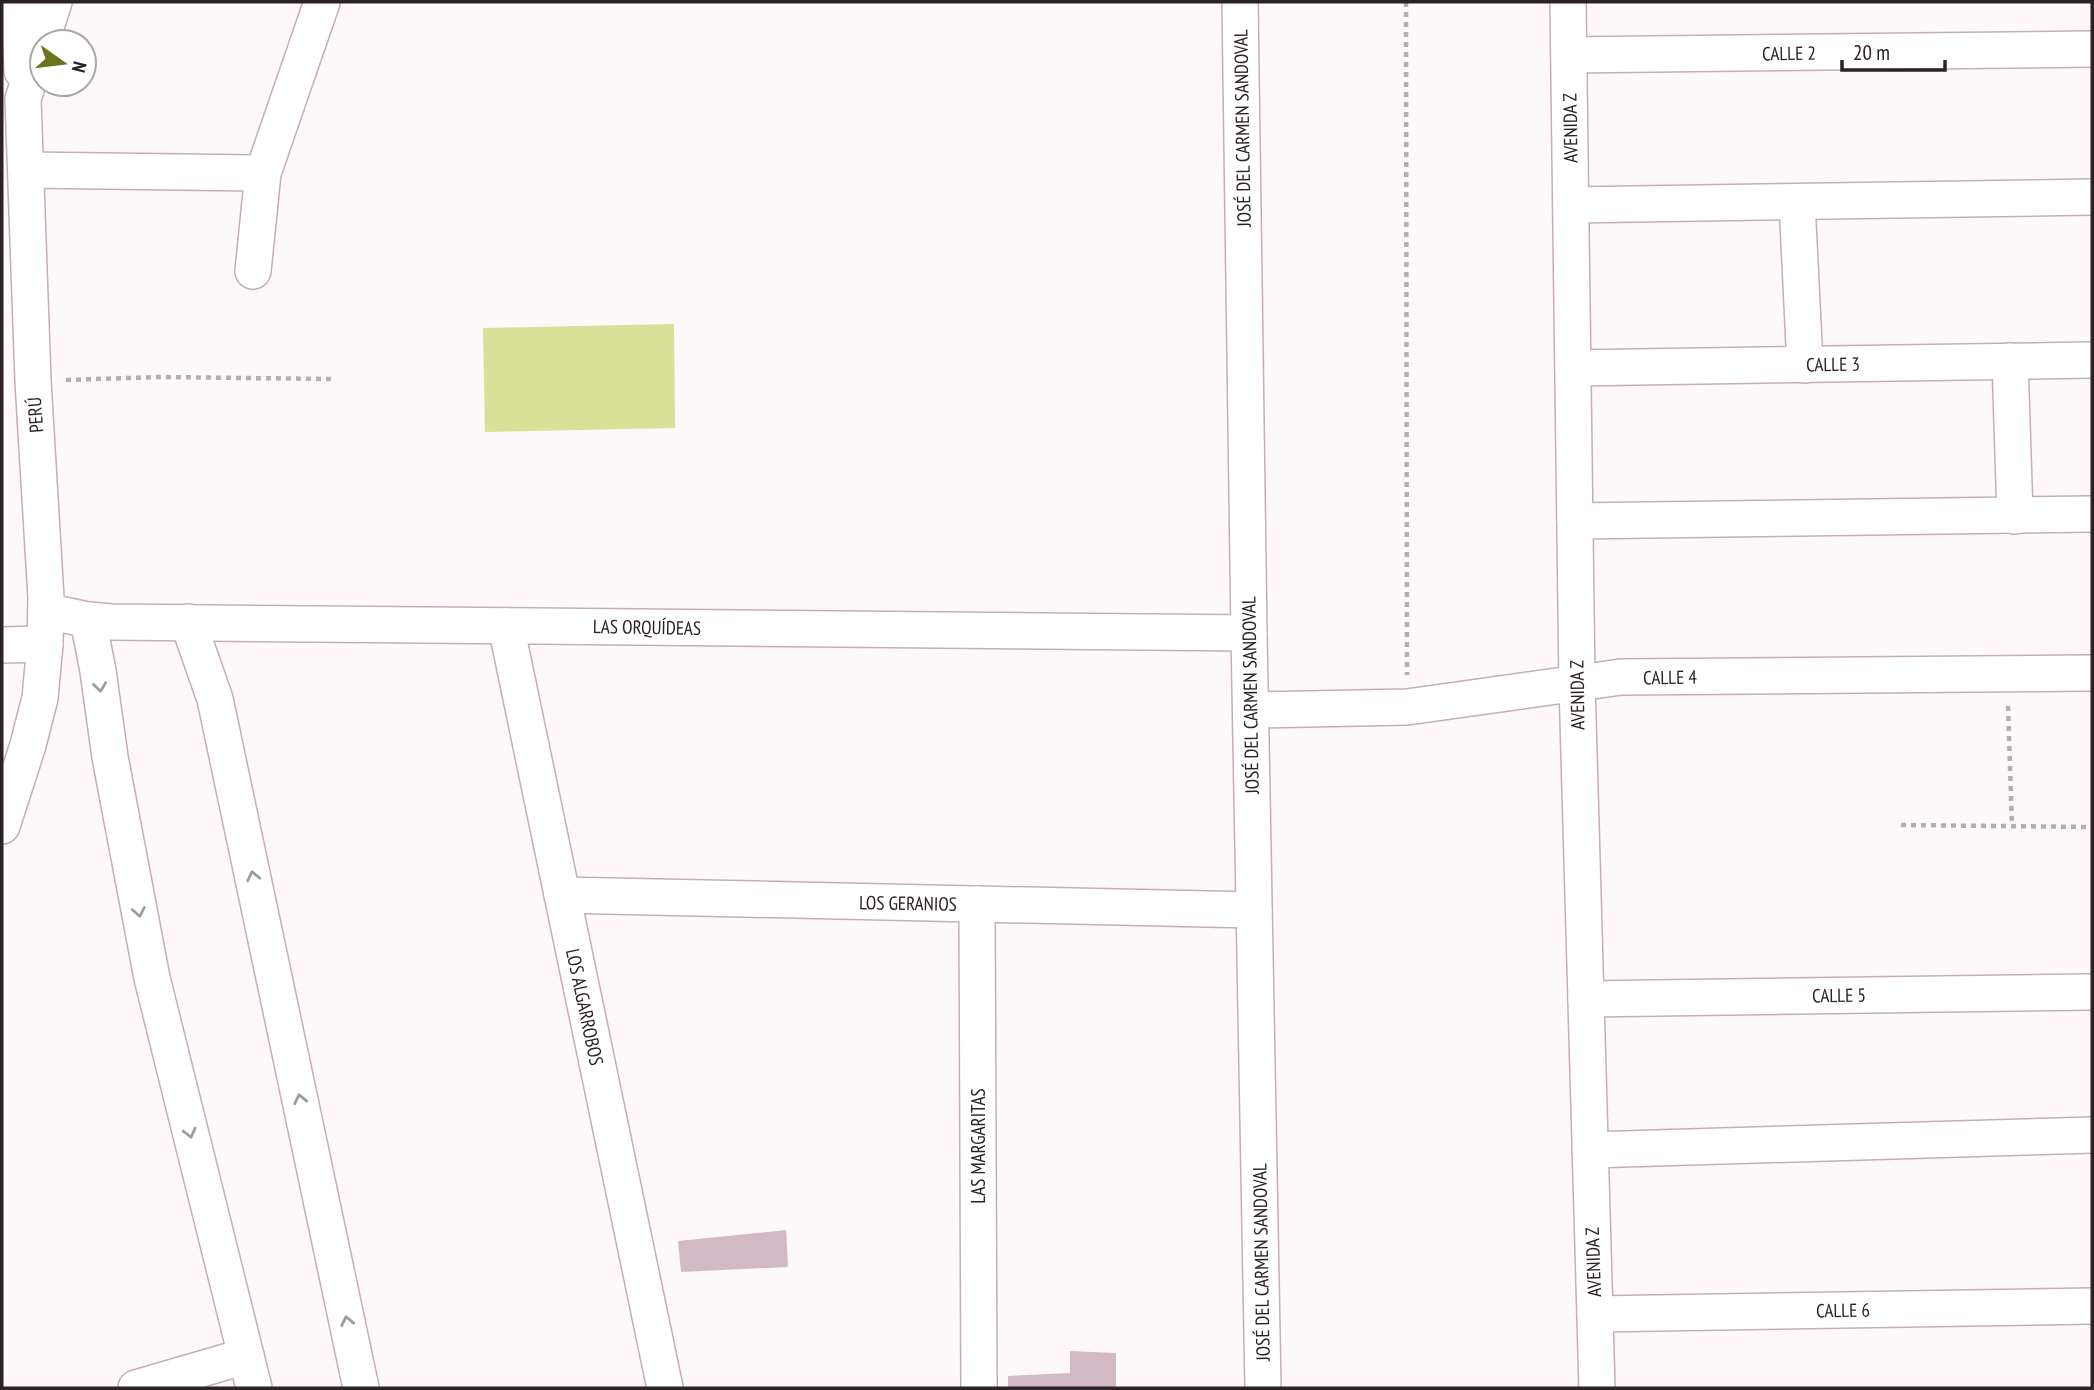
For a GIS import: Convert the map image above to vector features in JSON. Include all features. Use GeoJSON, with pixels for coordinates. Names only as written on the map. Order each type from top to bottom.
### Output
{"type":"FeatureCollection","features":[{"type":"Feature","properties":{"kind":"street"},"geometry":{"type":"LineString","coordinates":[[13,99],[19,2]]}},
{"type":"Feature","properties":{"kind":"street","name":"PERÚ"},"geometry":{"type":"LineString","coordinates":[[2,826],[40,698],[46,628],[22,372],[26,170],[13,99],[54,2]]}},
{"type":"Feature","properties":{"kind":"street"},"geometry":{"type":"LineString","coordinates":[[253,271],[264,173],[322,2]]}},
{"type":"Feature","properties":{"kind":"street","name":"JOSÉ DEL CARMEN SANDOVAL"},"geometry":{"type":"LineString","coordinates":[[1240,2],[1263,1388]]}},
{"type":"Feature","properties":{"kind":"street","name":"AVENIDA Z"},"geometry":{"type":"LineString","coordinates":[[1568,2],[1577,684],[1597,1388]]}},
{"type":"Feature","properties":{"kind":"street","name":"CALLE 2"},"geometry":{"type":"LineString","coordinates":[[1569,55],[2092,49]]}},
{"type":"Feature","properties":{"kind":"street"},"geometry":{"type":"LineString","coordinates":[[26,170],[264,173]]}},
{"type":"Feature","properties":{"kind":"street"},"geometry":{"type":"LineString","coordinates":[[1571,205],[2092,197]]}},
{"type":"Feature","properties":{"kind":"street"},"geometry":{"type":"LineString","coordinates":[[1797,202],[1804,365]]}},
{"type":"Feature","properties":{"kind":"street","name":"CALLE 3"},"geometry":{"type":"LineString","coordinates":[[1573,368],[2092,360]]}},
{"type":"Feature","properties":{"kind":"street"},"geometry":{"type":"LineString","coordinates":[[2010,361],[2015,516]]}},
{"type":"Feature","properties":{"kind":"street"},"geometry":{"type":"LineString","coordinates":[[1575,521],[2092,514]]}},
{"type":"Feature","properties":{"kind":"street"},"geometry":{"type":"LineString","coordinates":[[88,620],[110,757],[152,978],[250,1372],[136,1388]]}},
{"type":"Feature","properties":{"kind":"street","name":"LAS ORQUÍDEAS"},"geometry":{"type":"LineString","coordinates":[[2,645],[46,628],[88,620],[1249,632]]}},
{"type":"Feature","properties":{"kind":"street"},"geometry":{"type":"LineString","coordinates":[[188,622],[215,699],[361,1388]]}},
{"type":"Feature","properties":{"kind":"street","name":"LOS ALGARROBOS"},"geometry":{"type":"LineString","coordinates":[[506,626],[665,1388]]}},
{"type":"Feature","properties":{"kind":"street","name":"CALLE 4"},"geometry":{"type":"LineString","coordinates":[[1251,710],[1407,707],[1621,677],[2092,673]]}},
{"type":"Feature","properties":{"kind":"street","name":"LOS GERANIOS"},"geometry":{"type":"LineString","coordinates":[[562,895],[1254,910]]}},
{"type":"Feature","properties":{"kind":"street","name":"LAS MARGARITAS"},"geometry":{"type":"LineString","coordinates":[[977,904],[979,1388]]}},
{"type":"Feature","properties":{"kind":"street","name":"CALLE 5"},"geometry":{"type":"LineString","coordinates":[[1586,999],[2092,992]]}},
{"type":"Feature","properties":{"kind":"street"},"geometry":{"type":"LineString","coordinates":[[1590,1150],[2092,1135]]}},
{"type":"Feature","properties":{"kind":"street","name":"CALLE 6"},"geometry":{"type":"LineString","coordinates":[[1595,1314],[2092,1306]]}},
{"type":"Feature","properties":{"kind":"path"},"geometry":{"type":"LineString","coordinates":[[1406,2],[1407,707]]}},
{"type":"Feature","properties":{"kind":"path"},"geometry":{"type":"LineString","coordinates":[[22,372],[331,379]]}},
{"type":"Feature","properties":{"kind":"path"},"geometry":{"type":"LineString","coordinates":[[2007,674],[2012,826]]}},
{"type":"Feature","properties":{"kind":"path"},"geometry":{"type":"LineString","coordinates":[[1901,825],[2092,827]]}},
{"type":"Feature","properties":{"kind":"green space"},"geometry":{"type":"Polygon","coordinates":[[[674,324],[675,428],[485,432],[483,328],[674,324]]]}},
{"type":"Feature","properties":{"kind":"building"},"geometry":{"type":"Polygon","coordinates":[[[786,1230],[788,1267],[681,1272],[678,1241],[786,1230]]]}},
{"type":"Feature","properties":{"kind":"building"},"geometry":{"type":"Polygon","coordinates":[[[1070,1351],[1116,1353],[1116,1388],[1008,1388],[1008,1376],[1070,1373],[1070,1351]]]}}]}
